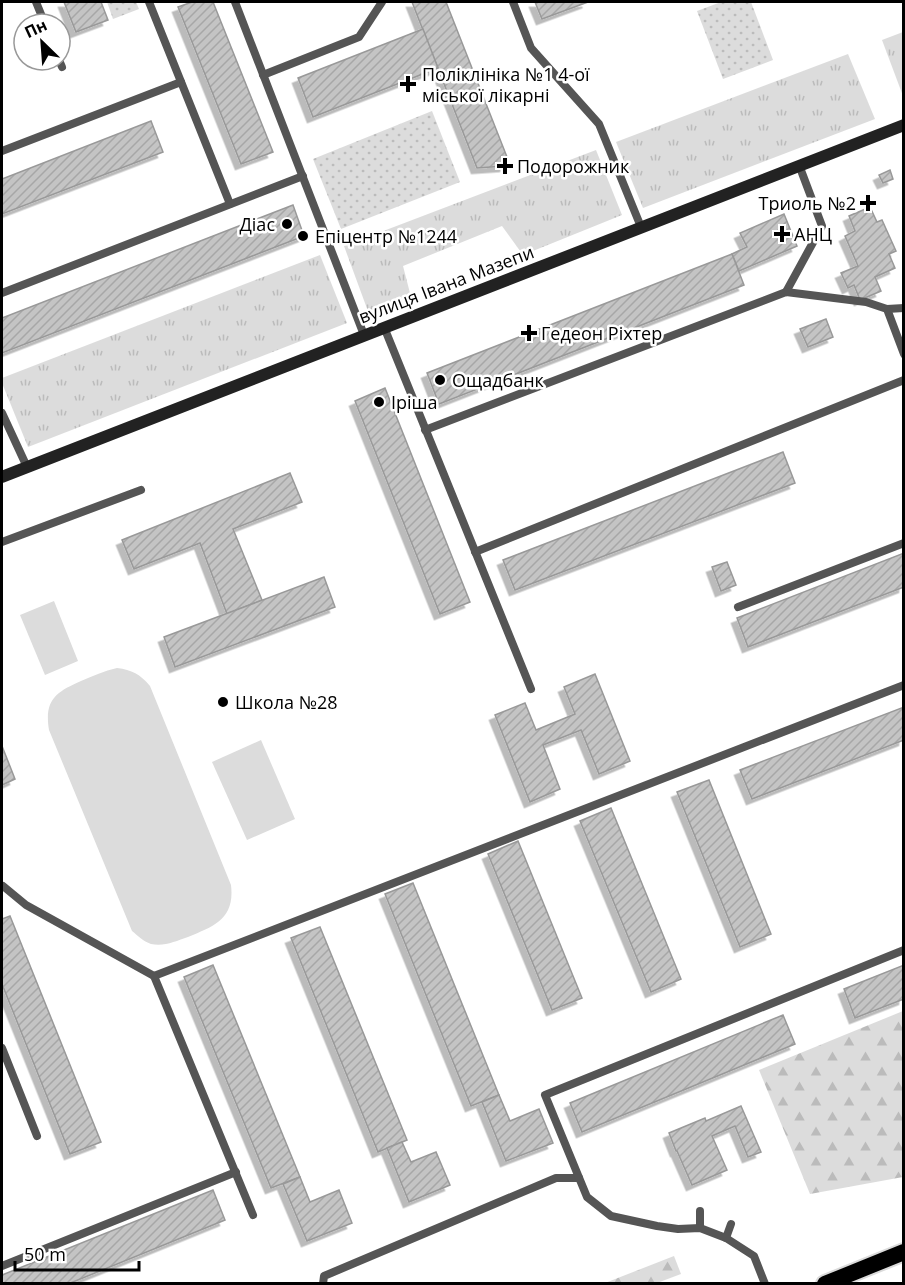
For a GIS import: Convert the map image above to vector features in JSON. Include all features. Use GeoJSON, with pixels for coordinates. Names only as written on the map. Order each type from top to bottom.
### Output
{"type":"FeatureCollection","features":[{"type":"Feature","properties":{"kind":"highway"},"geometry":{"type":"LineString","coordinates":[[825,1284],[903,1252]]}},
{"type":"Feature","properties":{"kind":"main road","name":"вулиця Івана Мазепи"},"geometry":{"type":"LineString","coordinates":[[2,477],[903,125]]}},
{"type":"Feature","properties":{"kind":"lane"},"geometry":{"type":"LineString","coordinates":[[150,2],[230,204]]}},
{"type":"Feature","properties":{"kind":"lane"},"geometry":{"type":"LineString","coordinates":[[235,2],[364,335]]}},
{"type":"Feature","properties":{"kind":"lane"},"geometry":{"type":"LineString","coordinates":[[263,75],[359,37],[382,2]]}},
{"type":"Feature","properties":{"kind":"lane"},"geometry":{"type":"LineString","coordinates":[[513,2],[531,48],[599,124],[641,227]]}},
{"type":"Feature","properties":{"kind":"lane"},"geometry":{"type":"LineString","coordinates":[[2,151],[182,82]]}},
{"type":"Feature","properties":{"kind":"lane"},"geometry":{"type":"LineString","coordinates":[[786,292],[822,226],[799,165]]}},
{"type":"Feature","properties":{"kind":"lane"},"geometry":{"type":"LineString","coordinates":[[2,293],[303,176]]}},
{"type":"Feature","properties":{"kind":"lane"},"geometry":{"type":"LineString","coordinates":[[425,430],[786,292],[866,302],[887,309],[903,308]]}},
{"type":"Feature","properties":{"kind":"lane"},"geometry":{"type":"LineString","coordinates":[[887,309],[903,354]]}},
{"type":"Feature","properties":{"kind":"lane"},"geometry":{"type":"LineString","coordinates":[[384,327],[531,689]]}},
{"type":"Feature","properties":{"kind":"lane"},"geometry":{"type":"LineString","coordinates":[[475,552],[903,380]]}},
{"type":"Feature","properties":{"kind":"lane"},"geometry":{"type":"LineString","coordinates":[[2,413],[27,467]]}},
{"type":"Feature","properties":{"kind":"lane"},"geometry":{"type":"LineString","coordinates":[[2,542],[141,490]]}},
{"type":"Feature","properties":{"kind":"lane"},"geometry":{"type":"LineString","coordinates":[[738,607],[903,543]]}},
{"type":"Feature","properties":{"kind":"lane"},"geometry":{"type":"LineString","coordinates":[[154,976],[903,685]]}},
{"type":"Feature","properties":{"kind":"lane"},"geometry":{"type":"LineString","coordinates":[[2,885],[26,905],[154,976],[253,1215]]}},
{"type":"Feature","properties":{"kind":"lane"},"geometry":{"type":"LineString","coordinates":[[765,1284],[754,1256],[726,1238],[700,1228],[657,1226],[611,1216],[587,1197],[545,1095],[903,950]]}},
{"type":"Feature","properties":{"kind":"lane"},"geometry":{"type":"LineString","coordinates":[[2,1048],[37,1136]]}},
{"type":"Feature","properties":{"kind":"lane"},"geometry":{"type":"LineString","coordinates":[[2,1266],[236,1172]]}},
{"type":"Feature","properties":{"kind":"lane"},"geometry":{"type":"LineString","coordinates":[[323,1284],[324,1276],[556,1178],[579,1178]]}},
{"type":"Feature","properties":{"kind":"lane"},"geometry":{"type":"LineString","coordinates":[[700,1211],[700,1228]]}},
{"type":"Feature","properties":{"kind":"lane"},"geometry":{"type":"LineString","coordinates":[[726,1238],[731,1224]]}},
{"type":"Feature","properties":{"kind":"green space"},"geometry":{"type":"Polygon","coordinates":[[[107,2],[136,2],[139,9],[113,19],[107,2]]]}},
{"type":"Feature","properties":{"kind":"green space"},"geometry":{"type":"Polygon","coordinates":[[[721,2],[751,2],[773,60],[723,79],[697,11],[721,2]]]}},
{"type":"Feature","properties":{"kind":"green space"},"geometry":{"type":"Polygon","coordinates":[[[903,32],[903,96],[882,40],[903,32]]]}},
{"type":"Feature","properties":{"kind":"green space"},"geometry":{"type":"Polygon","coordinates":[[[848,54],[875,119],[643,208],[616,142],[848,54]]]}},
{"type":"Feature","properties":{"kind":"green space"},"geometry":{"type":"Polygon","coordinates":[[[432,111],[460,182],[341,229],[313,159],[432,111]]]}},
{"type":"Feature","properties":{"kind":"green space"},"geometry":{"type":"Polygon","coordinates":[[[596,150],[622,215],[523,255],[502,226],[403,266],[411,297],[369,314],[344,246],[596,150]]]}},
{"type":"Feature","properties":{"kind":"green space"},"geometry":{"type":"Polygon","coordinates":[[[320,255],[347,323],[28,447],[2,378],[320,255]]]}},
{"type":"Feature","properties":{"kind":"green space"},"geometry":{"type":"Polygon","coordinates":[[[54,601],[78,661],[45,675],[20,615],[54,601]]]}},
{"type":"Feature","properties":{"kind":"green space"},"geometry":{"type":"Polygon","coordinates":[[[117,668],[135,673],[150,686],[231,885],[230,906],[221,920],[197,933],[165,944],[151,944],[132,931],[49,730],[48,711],[50,704],[59,693],[81,681],[117,668]]]}},
{"type":"Feature","properties":{"kind":"green space"},"geometry":{"type":"Polygon","coordinates":[[[261,740],[295,819],[247,840],[212,762],[261,740]]]}},
{"type":"Feature","properties":{"kind":"green space"},"geometry":{"type":"Polygon","coordinates":[[[903,1011],[903,1177],[810,1194],[759,1070],[903,1011]]]}},
{"type":"Feature","properties":{"kind":"green space"},"geometry":{"type":"Polygon","coordinates":[[[674,1256],[681,1274],[657,1283],[605,1283],[674,1256]]]}},
{"type":"Feature","properties":{"kind":"building"},"geometry":{"type":"Polygon","coordinates":[[[64,2],[101,2],[108,20],[76,32],[72,22],[72,12],[68,12],[64,2]]]}},
{"type":"Feature","properties":{"kind":"building"},"geometry":{"type":"Polygon","coordinates":[[[192,2],[213,2],[273,152],[241,164],[178,7],[192,2]]]}},
{"type":"Feature","properties":{"kind":"building"},"geometry":{"type":"Polygon","coordinates":[[[412,2],[446,2],[507,157],[505,166],[477,168],[412,2]]]}},
{"type":"Feature","properties":{"kind":"building"},"geometry":{"type":"Polygon","coordinates":[[[535,2],[588,2],[542,19],[535,2]]]}},
{"type":"Feature","properties":{"kind":"building"},"geometry":{"type":"Polygon","coordinates":[[[423,29],[438,68],[313,117],[298,78],[423,29]]]}},
{"type":"Feature","properties":{"kind":"building"},"geometry":{"type":"Polygon","coordinates":[[[151,121],[163,152],[2,214],[2,179],[151,121]]]}},
{"type":"Feature","properties":{"kind":"building"},"geometry":{"type":"Polygon","coordinates":[[[890,170],[893,179],[883,183],[879,175],[890,170]]]}},
{"type":"Feature","properties":{"kind":"building"},"geometry":{"type":"Polygon","coordinates":[[[293,205],[304,236],[2,353],[2,318],[293,205]]]}},
{"type":"Feature","properties":{"kind":"building"},"geometry":{"type":"Polygon","coordinates":[[[870,207],[877,222],[882,220],[896,251],[889,254],[895,268],[875,277],[881,291],[860,300],[854,285],[848,288],[841,273],[858,266],[845,236],[855,231],[849,216],[870,207]]]}},
{"type":"Feature","properties":{"kind":"building"},"geometry":{"type":"Polygon","coordinates":[[[784,214],[797,246],[739,271],[732,254],[747,247],[740,233],[784,214]]]}},
{"type":"Feature","properties":{"kind":"building"},"geometry":{"type":"Polygon","coordinates":[[[732,254],[744,285],[439,404],[427,373],[732,254]]]}},
{"type":"Feature","properties":{"kind":"building"},"geometry":{"type":"Polygon","coordinates":[[[826,319],[833,337],[808,347],[800,329],[826,319]]]}},
{"type":"Feature","properties":{"kind":"building"},"geometry":{"type":"Polygon","coordinates":[[[385,388],[470,602],[440,614],[355,401],[385,388]]]}},
{"type":"Feature","properties":{"kind":"building"},"geometry":{"type":"Polygon","coordinates":[[[783,452],[795,483],[515,590],[503,560],[783,452]]]}},
{"type":"Feature","properties":{"kind":"building"},"geometry":{"type":"Polygon","coordinates":[[[290,473],[302,502],[233,529],[262,600],[227,614],[200,543],[134,569],[122,540],[290,473]]]}},
{"type":"Feature","properties":{"kind":"building"},"geometry":{"type":"Polygon","coordinates":[[[904,553],[904,587],[748,647],[737,618],[904,553]]]}},
{"type":"Feature","properties":{"kind":"building"},"geometry":{"type":"Polygon","coordinates":[[[727,562],[736,585],[721,591],[712,567],[727,562]]]}},
{"type":"Feature","properties":{"kind":"building"},"geometry":{"type":"Polygon","coordinates":[[[324,577],[335,607],[175,667],[164,637],[324,577]]]}},
{"type":"Feature","properties":{"kind":"building"},"geometry":{"type":"Polygon","coordinates":[[[595,674],[630,761],[599,774],[581,730],[543,745],[560,789],[530,802],[495,715],[525,703],[536,730],[575,714],[564,687],[595,674]]]}},
{"type":"Feature","properties":{"kind":"building"},"geometry":{"type":"Polygon","coordinates":[[[904,707],[904,740],[752,799],[740,770],[904,707]]]}},
{"type":"Feature","properties":{"kind":"building"},"geometry":{"type":"Polygon","coordinates":[[[2,746],[15,779],[2,785],[2,746]]]}},
{"type":"Feature","properties":{"kind":"building"},"geometry":{"type":"Polygon","coordinates":[[[709,780],[771,934],[740,947],[677,792],[709,780]]]}},
{"type":"Feature","properties":{"kind":"building"},"geometry":{"type":"Polygon","coordinates":[[[611,808],[681,979],[651,992],[580,821],[611,808]]]}},
{"type":"Feature","properties":{"kind":"building"},"geometry":{"type":"Polygon","coordinates":[[[518,841],[582,998],[552,1010],[488,854],[518,841]]]}},
{"type":"Feature","properties":{"kind":"building"},"geometry":{"type":"Polygon","coordinates":[[[413,883],[499,1095],[471,1106],[385,894],[413,883]]]}},
{"type":"Feature","properties":{"kind":"building"},"geometry":{"type":"Polygon","coordinates":[[[10,916],[101,1142],[70,1154],[2,984],[2,919],[10,916]]]}},
{"type":"Feature","properties":{"kind":"building"},"geometry":{"type":"Polygon","coordinates":[[[320,927],[407,1140],[378,1152],[291,938],[320,927]]]}},
{"type":"Feature","properties":{"kind":"building"},"geometry":{"type":"Polygon","coordinates":[[[213,965],[300,1177],[271,1188],[184,977],[213,965]]]}},
{"type":"Feature","properties":{"kind":"building"},"geometry":{"type":"Polygon","coordinates":[[[904,965],[904,999],[855,1018],[844,989],[904,965]]]}},
{"type":"Feature","properties":{"kind":"building"},"geometry":{"type":"Polygon","coordinates":[[[783,1015],[795,1044],[582,1132],[570,1103],[783,1015]]]}},
{"type":"Feature","properties":{"kind":"building"},"geometry":{"type":"Polygon","coordinates":[[[499,1095],[510,1121],[539,1109],[553,1143],[506,1161],[482,1102],[499,1095]]]}},
{"type":"Feature","properties":{"kind":"building"},"geometry":{"type":"Polygon","coordinates":[[[741,1106],[761,1152],[748,1157],[735,1126],[712,1136],[727,1170],[692,1185],[669,1133],[741,1106]]]}},
{"type":"Feature","properties":{"kind":"building"},"geometry":{"type":"Polygon","coordinates":[[[402,1142],[411,1162],[436,1152],[450,1185],[409,1202],[387,1148],[402,1142]]]}},
{"type":"Feature","properties":{"kind":"building"},"geometry":{"type":"Polygon","coordinates":[[[300,1177],[310,1202],[339,1190],[352,1223],[307,1241],[283,1184],[300,1177]]]}},
{"type":"Feature","properties":{"kind":"building"},"geometry":{"type":"Polygon","coordinates":[[[213,1190],[225,1220],[68,1284],[2,1284],[2,1275],[213,1190]]]}},
{"type":"Feature","properties":{"kind":"place","name":"Поліклініка №1 4-ої міської лікарні"},"geometry":{"type":"Point","coordinates":[408,84]}},
{"type":"Feature","properties":{"kind":"place","name":"Подорожник"},"geometry":{"type":"Point","coordinates":[505,166]}},
{"type":"Feature","properties":{"kind":"place","name":"Триоль №2"},"geometry":{"type":"Point","coordinates":[868,203]}},
{"type":"Feature","properties":{"kind":"place","name":"Діас"},"geometry":{"type":"Point","coordinates":[287,224]}},
{"type":"Feature","properties":{"kind":"place","name":"АНЦ"},"geometry":{"type":"Point","coordinates":[782,234]}},
{"type":"Feature","properties":{"kind":"place","name":"Епіцентр №1244"},"geometry":{"type":"Point","coordinates":[303,236]}},
{"type":"Feature","properties":{"kind":"place","name":"Гедеон Ріхтер"},"geometry":{"type":"Point","coordinates":[529,333]}},
{"type":"Feature","properties":{"kind":"place","name":"Ощадбанк"},"geometry":{"type":"Point","coordinates":[440,380]}},
{"type":"Feature","properties":{"kind":"place","name":"Іріша"},"geometry":{"type":"Point","coordinates":[379,402]}},
{"type":"Feature","properties":{"kind":"place","name":"Школа №28"},"geometry":{"type":"Point","coordinates":[223,702]}}]}
